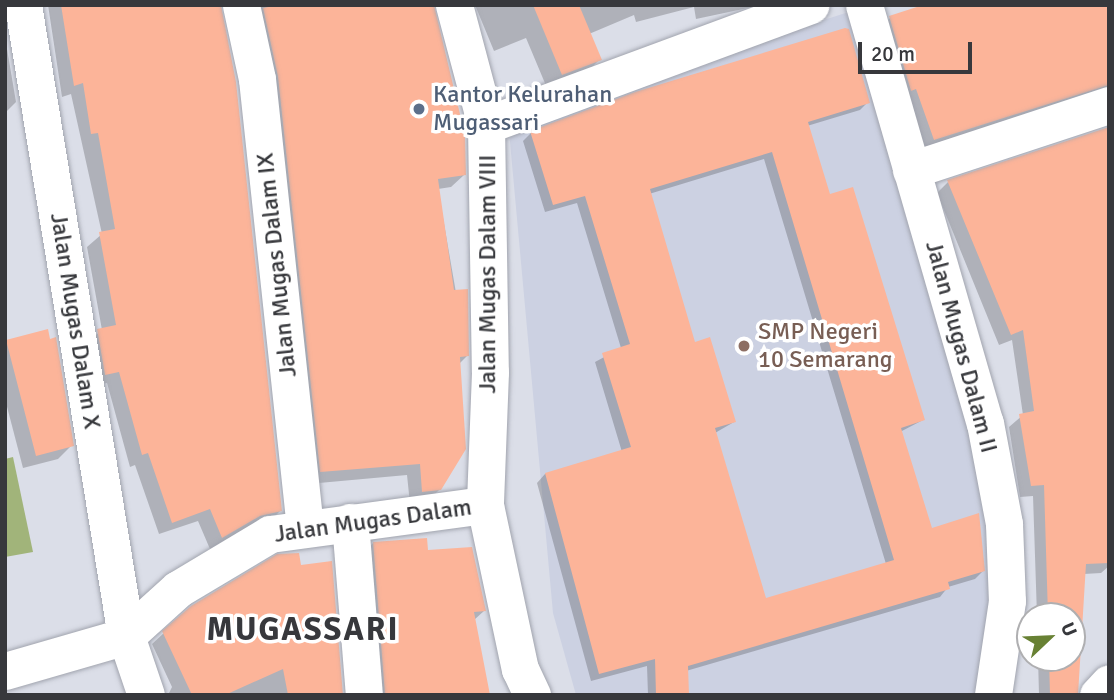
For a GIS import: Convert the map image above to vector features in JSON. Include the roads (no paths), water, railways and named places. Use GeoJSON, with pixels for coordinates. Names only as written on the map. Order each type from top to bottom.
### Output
{"type":"FeatureCollection","features":[{"type":"Feature","properties":{"kind":"street","name":"Jalan Mugas Dalam X"},"geometry":{"type":"LineString","coordinates":[[23,5],[126,636]]}},
{"type":"Feature","properties":{"kind":"street","name":"Jalan Mugas Dalam IX"},"geometry":{"type":"LineString","coordinates":[[241,5],[257,79],[305,527]]}},
{"type":"Feature","properties":{"kind":"street","name":"Jalan Mugas Dalam VIII"},"geometry":{"type":"LineString","coordinates":[[454,5],[486,125],[490,372],[485,505]]}},
{"type":"Feature","properties":{"kind":"street"},"geometry":{"type":"LineString","coordinates":[[486,125],[811,5]]}},
{"type":"Feature","properties":{"kind":"street","name":"Jalan Mugas Dalam II"},"geometry":{"type":"LineString","coordinates":[[864,5],[985,423],[1004,524],[1007,601],[993,695]]}},
{"type":"Feature","properties":{"kind":"street"},"geometry":{"type":"LineString","coordinates":[[911,170],[1109,105]]}},
{"type":"Feature","properties":{"kind":"street","name":"Jalan Mugas Dalam"},"geometry":{"type":"LineString","coordinates":[[5,671],[126,636],[178,589],[270,534],[305,527],[485,505]]}},
{"type":"Feature","properties":{"kind":"street"},"geometry":{"type":"LineString","coordinates":[[485,505],[520,669],[532,695]]}},
{"type":"Feature","properties":{"kind":"street"},"geometry":{"type":"LineString","coordinates":[[350,522],[363,695]]}},
{"type":"Feature","properties":{"kind":"street"},"geometry":{"type":"LineString","coordinates":[[126,636],[146,695]]}},
{"type":"Feature","properties":{"kind":"street"},"geometry":{"type":"LineString","coordinates":[[1098,695],[1109,683]]}},
{"type":"Feature","properties":{"kind":"place","name":"Kantor Kelurahan Mugassari"},"geometry":{"type":"Point","coordinates":[419,109]}},
{"type":"Feature","properties":{"kind":"place","name":"SMP Negeri 10 Semarang"},"geometry":{"type":"Point","coordinates":[744,346]}},
{"type":"Feature","properties":{"kind":"district","name":"MUGASSARI"},"geometry":{"type":"Point","coordinates":[303,630]}}]}
